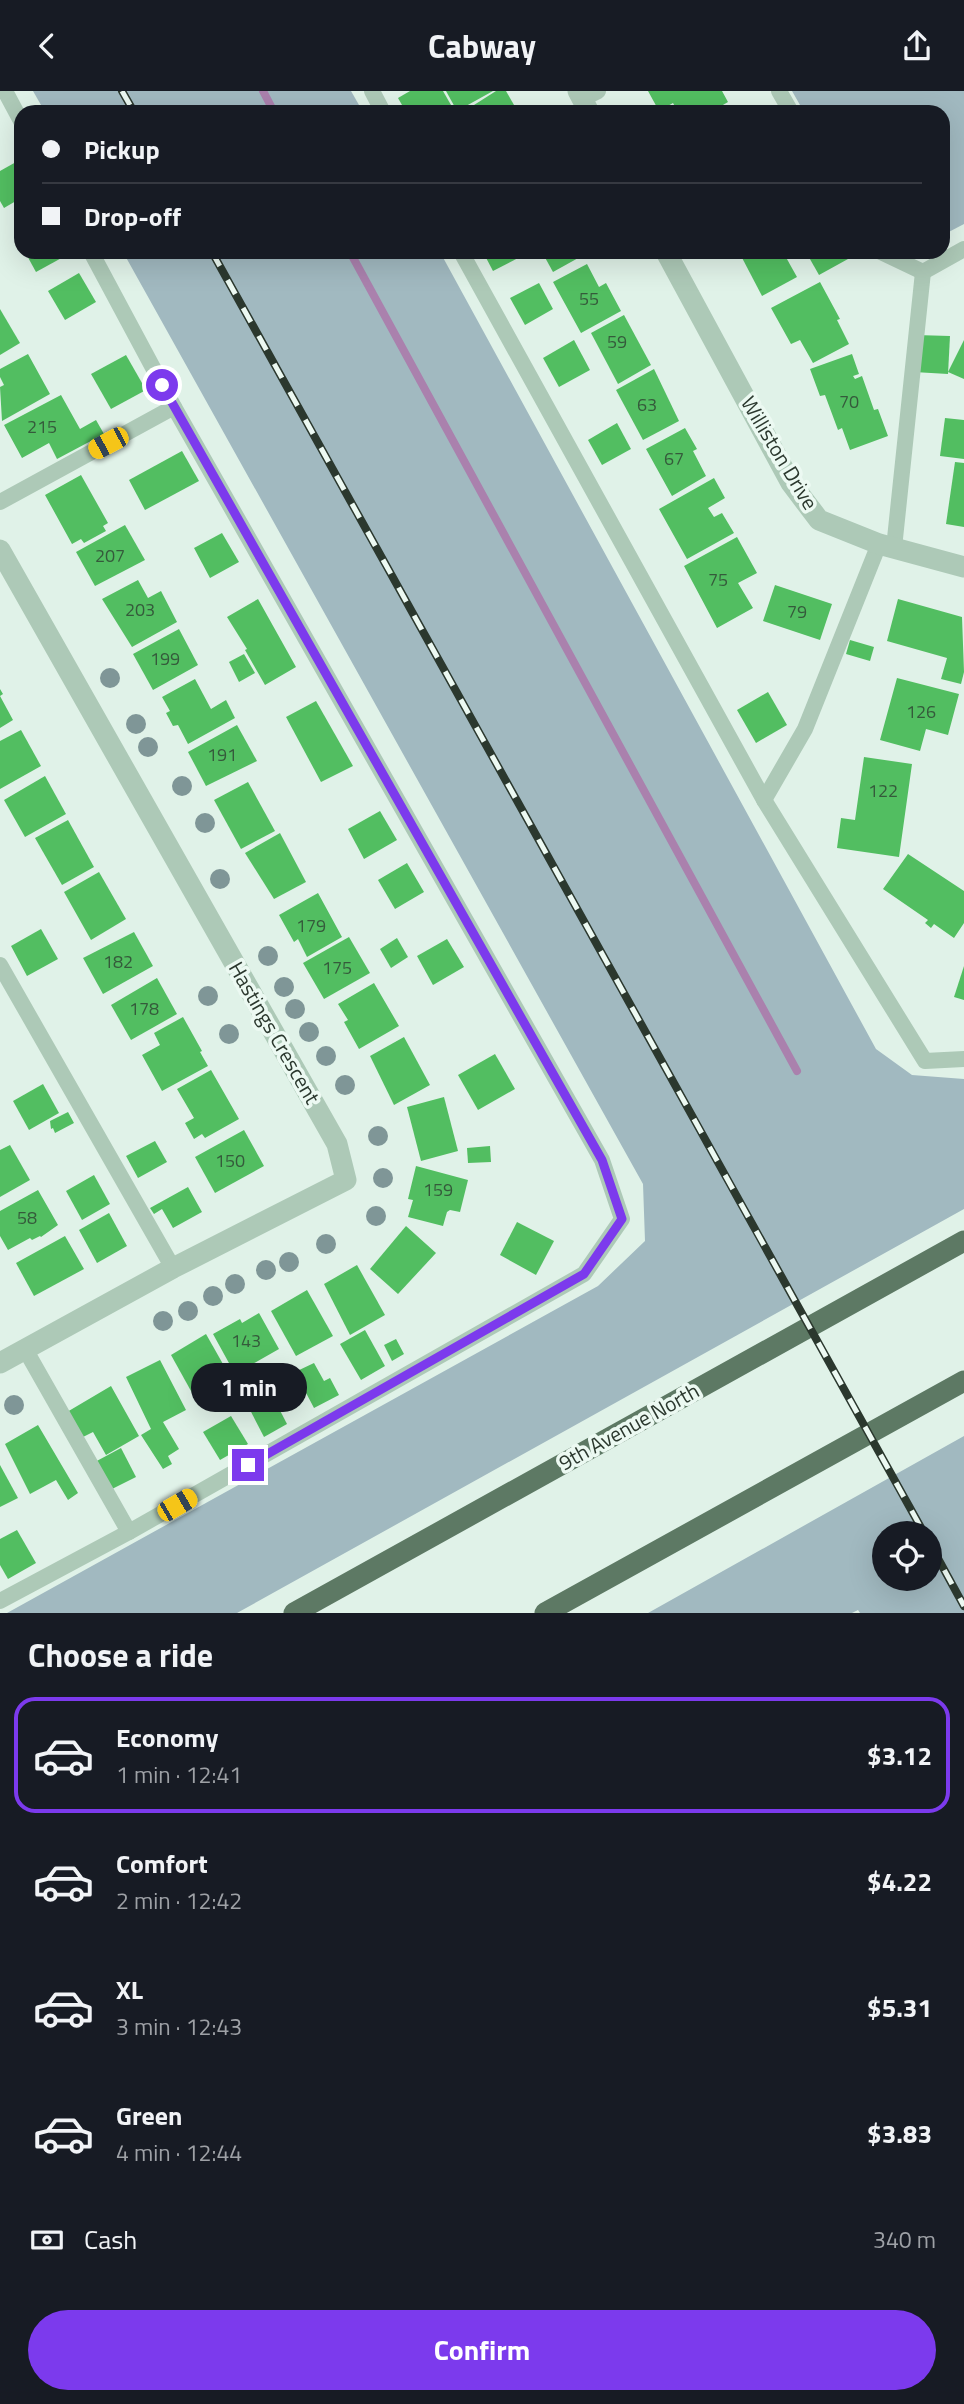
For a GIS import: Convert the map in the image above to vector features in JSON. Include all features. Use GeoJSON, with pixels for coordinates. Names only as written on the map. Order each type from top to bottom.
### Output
{"type":"FeatureCollection","features":[{"type":"Feature","properties":{"kind":"main road","name":"9th Avenue North"},"geometry":{"type":"LineString","coordinates":[[294,1613],[964,1241]]}},
{"type":"Feature","properties":{"kind":"main road"},"geometry":{"type":"LineString","coordinates":[[545,1613],[964,1381]]}},
{"type":"Feature","properties":{"kind":"street","name":"Williston Drive"},"geometry":{"type":"LineString","coordinates":[[670,259],[791,483],[819,520],[887,546],[964,567]]}},
{"type":"Feature","properties":{"kind":"street","name":"Hastings Crescent"},"geometry":{"type":"LineString","coordinates":[[0,550],[337,1144],[346,1179],[1,1359]]}},
{"type":"Feature","properties":{"kind":"lane"},"geometry":{"type":"LineString","coordinates":[[5,91],[14,108]]}},
{"type":"Feature","properties":{"kind":"lane"},"geometry":{"type":"LineString","coordinates":[[0,1601],[129,1532],[584,1274],[622,1219],[602,1160],[173,407],[95,259]]}},
{"type":"Feature","properties":{"kind":"lane"},"geometry":{"type":"LineString","coordinates":[[465,259],[764,800],[925,1061],[964,1059]]}},
{"type":"Feature","properties":{"kind":"lane"},"geometry":{"type":"LineString","coordinates":[[896,259],[923,272]]}},
{"type":"Feature","properties":{"kind":"lane"},"geometry":{"type":"LineString","coordinates":[[923,272],[946,259]]}},
{"type":"Feature","properties":{"kind":"lane"},"geometry":{"type":"LineString","coordinates":[[764,800],[805,729],[887,546],[923,272]]}},
{"type":"Feature","properties":{"kind":"lane"},"geometry":{"type":"LineString","coordinates":[[0,502],[173,407]]}},
{"type":"Feature","properties":{"kind":"lane"},"geometry":{"type":"LineString","coordinates":[[0,965],[173,1268]]}},
{"type":"Feature","properties":{"kind":"lane"},"geometry":{"type":"LineString","coordinates":[[24,1349],[129,1532]]}},
{"type":"Feature","properties":{"kind":"shaded area"},"geometry":{"type":"Polygon","coordinates":[[[33,91],[351,91],[359,105],[41,105],[33,91]]]}},
{"type":"Feature","properties":{"kind":"shaded area"},"geometry":{"type":"Polygon","coordinates":[[[792,91],[964,91],[964,224],[950,231],[950,105],[800,105],[792,91]]]}},
{"type":"Feature","properties":{"kind":"shaded area"},"geometry":{"type":"Polygon","coordinates":[[[127,259],[444,259],[876,1049],[912,1075],[964,1079],[964,1209],[237,1613],[7,1613],[598,1286],[645,1241],[643,1184],[127,259]]]}},
{"type":"Feature","properties":{"kind":"shaded area"},"geometry":{"type":"Polygon","coordinates":[[[964,1436],[964,1613],[860,1613],[858,1610],[852,1613],[648,1613],[964,1436]]]}},
{"type":"Feature","properties":{"kind":"building"},"geometry":{"type":"Polygon","coordinates":[[[410,91],[443,91],[451,105],[402,105],[398,98],[410,91]]]}},
{"type":"Feature","properties":{"kind":"building"},"geometry":{"type":"Polygon","coordinates":[[[446,91],[493,91],[468,105],[454,105],[446,91]]]}},
{"type":"Feature","properties":{"kind":"building"},"geometry":{"type":"Polygon","coordinates":[[[496,91],[506,91],[514,105],[474,105],[496,91]]]}},
{"type":"Feature","properties":{"kind":"building"},"geometry":{"type":"Polygon","coordinates":[[[648,91],[722,91],[728,102],[723,105],[656,105],[648,91]]]}},
{"type":"Feature","properties":{"kind":"building"},"geometry":{"type":"Polygon","coordinates":[[[14,163],[14,202],[4,208],[0,201],[0,171],[14,163]]]}},
{"type":"Feature","properties":{"kind":"building"},"geometry":{"type":"Polygon","coordinates":[[[29,259],[60,259],[36,272],[29,259]]]}},
{"type":"Feature","properties":{"kind":"building"},"geometry":{"type":"Polygon","coordinates":[[[487,259],[516,259],[493,271],[487,259]]]}},
{"type":"Feature","properties":{"kind":"building"},"geometry":{"type":"Polygon","coordinates":[[[546,259],[576,259],[553,272],[546,259]]]}},
{"type":"Feature","properties":{"kind":"building"},"geometry":{"type":"Polygon","coordinates":[[[743,259],[787,259],[797,277],[762,296],[743,259]]]}},
{"type":"Feature","properties":{"kind":"building"},"geometry":{"type":"Polygon","coordinates":[[[810,259],[848,259],[819,275],[810,259]]]}},
{"type":"Feature","properties":{"kind":"building"},"geometry":{"type":"Polygon","coordinates":[[[587,264],[599,287],[606,283],[621,311],[581,333],[553,282],[587,264]]]}},
{"type":"Feature","properties":{"kind":"building"},"geometry":{"type":"Polygon","coordinates":[[[79,273],[96,302],[65,320],[48,291],[79,273]]]}},
{"type":"Feature","properties":{"kind":"building"},"geometry":{"type":"Polygon","coordinates":[[[820,282],[840,319],[837,320],[849,344],[813,363],[800,340],[791,344],[771,308],[820,282]]]}},
{"type":"Feature","properties":{"kind":"building"},"geometry":{"type":"Polygon","coordinates":[[[539,283],[553,309],[525,325],[510,298],[539,283]]]}},
{"type":"Feature","properties":{"kind":"building"},"geometry":{"type":"Polygon","coordinates":[[[0,309],[20,343],[0,355],[0,309]]]}},
{"type":"Feature","properties":{"kind":"building"},"geometry":{"type":"Polygon","coordinates":[[[624,315],[651,365],[618,384],[591,333],[624,315]]]}},
{"type":"Feature","properties":{"kind":"building"},"geometry":{"type":"Polygon","coordinates":[[[916,335],[950,336],[948,374],[914,372],[916,335]]]}},
{"type":"Feature","properties":{"kind":"building"},"geometry":{"type":"Polygon","coordinates":[[[574,340],[590,370],[559,387],[543,358],[574,340]]]}},
{"type":"Feature","properties":{"kind":"building"},"geometry":{"type":"Polygon","coordinates":[[[964,340],[964,379],[948,372],[964,340]]]}},
{"type":"Feature","properties":{"kind":"building"},"geometry":{"type":"Polygon","coordinates":[[[28,354],[50,394],[2,421],[0,387],[4,385],[0,369],[28,354]]]}},
{"type":"Feature","properties":{"kind":"building"},"geometry":{"type":"Polygon","coordinates":[[[852,354],[859,374],[853,376],[855,379],[862,376],[874,410],[878,409],[888,436],[850,450],[842,428],[838,430],[825,395],[820,396],[810,369],[852,354]]]}},
{"type":"Feature","properties":{"kind":"building"},"geometry":{"type":"Polygon","coordinates":[[[126,355],[146,390],[111,409],[91,374],[126,355]]]}},
{"type":"Feature","properties":{"kind":"building"},"geometry":{"type":"Polygon","coordinates":[[[654,369],[679,421],[643,440],[616,390],[654,369]]]}},
{"type":"Feature","properties":{"kind":"building"},"geometry":{"type":"Polygon","coordinates":[[[61,395],[80,429],[96,420],[104,434],[57,459],[49,443],[22,458],[4,425],[61,395]]]}},
{"type":"Feature","properties":{"kind":"building"},"geometry":{"type":"Polygon","coordinates":[[[945,418],[964,420],[964,459],[940,456],[945,418]]]}},
{"type":"Feature","properties":{"kind":"building"},"geometry":{"type":"Polygon","coordinates":[[[617,423],[631,449],[602,465],[588,440],[617,423]]]}},
{"type":"Feature","properties":{"kind":"building"},"geometry":{"type":"Polygon","coordinates":[[[685,428],[697,449],[693,451],[706,476],[672,496],[646,449],[685,428]]]}},
{"type":"Feature","properties":{"kind":"building"},"geometry":{"type":"Polygon","coordinates":[[[182,451],[199,481],[145,510],[129,480],[182,451]]]}},
{"type":"Feature","properties":{"kind":"building"},"geometry":{"type":"Polygon","coordinates":[[[955,462],[964,463],[964,527],[946,524],[955,462]]]}},
{"type":"Feature","properties":{"kind":"building"},"geometry":{"type":"Polygon","coordinates":[[[81,475],[108,523],[103,526],[106,531],[84,543],[81,539],[72,544],[45,495],[81,475]]]}},
{"type":"Feature","properties":{"kind":"building"},"geometry":{"type":"Polygon","coordinates":[[[714,478],[725,498],[708,508],[714,517],[722,513],[734,533],[687,559],[659,509],[714,478]]]}},
{"type":"Feature","properties":{"kind":"building"},"geometry":{"type":"Polygon","coordinates":[[[125,525],[145,560],[95,586],[76,552],[125,525]]]}},
{"type":"Feature","properties":{"kind":"building"},"geometry":{"type":"Polygon","coordinates":[[[222,533],[239,562],[210,578],[194,548],[222,533]]]}},
{"type":"Feature","properties":{"kind":"building"},"geometry":{"type":"Polygon","coordinates":[[[737,537],[757,573],[738,583],[753,608],[717,628],[684,566],[737,537]]]}},
{"type":"Feature","properties":{"kind":"building"},"geometry":{"type":"Polygon","coordinates":[[[138,580],[148,598],[161,591],[177,622],[132,647],[102,599],[138,580]]]}},
{"type":"Feature","properties":{"kind":"building"},"geometry":{"type":"Polygon","coordinates":[[[775,585],[832,604],[820,640],[763,621],[775,585]]]}},
{"type":"Feature","properties":{"kind":"building"},"geometry":{"type":"Polygon","coordinates":[[[258,599],[296,667],[265,685],[227,617],[258,599]]]}},
{"type":"Feature","properties":{"kind":"building"},"geometry":{"type":"Polygon","coordinates":[[[898,599],[962,617],[964,672],[961,684],[941,679],[947,658],[887,641],[898,599]]]}},
{"type":"Feature","properties":{"kind":"building"},"geometry":{"type":"Polygon","coordinates":[[[179,629],[198,665],[153,690],[133,654],[179,629]]]}},
{"type":"Feature","properties":{"kind":"building"},"geometry":{"type":"Polygon","coordinates":[[[850,640],[874,647],[870,661],[846,654],[850,640]]]}},
{"type":"Feature","properties":{"kind":"building"},"geometry":{"type":"Polygon","coordinates":[[[244,654],[255,673],[239,682],[229,662],[244,654]]]}},
{"type":"Feature","properties":{"kind":"building"},"geometry":{"type":"Polygon","coordinates":[[[897,678],[959,694],[948,735],[926,729],[920,751],[880,740],[897,678]]]}},
{"type":"Feature","properties":{"kind":"building"},"geometry":{"type":"Polygon","coordinates":[[[195,679],[211,709],[226,700],[235,718],[188,744],[178,725],[173,726],[166,713],[170,711],[162,697],[195,679]]]}},
{"type":"Feature","properties":{"kind":"building"},"geometry":{"type":"Polygon","coordinates":[[[768,692],[787,725],[756,743],[737,710],[768,692]]]}},
{"type":"Feature","properties":{"kind":"building"},"geometry":{"type":"Polygon","coordinates":[[[0,696],[13,720],[0,728],[0,696]]]}},
{"type":"Feature","properties":{"kind":"building"},"geometry":{"type":"Polygon","coordinates":[[[316,701],[353,766],[321,782],[286,717],[316,701]]]}},
{"type":"Feature","properties":{"kind":"building"},"geometry":{"type":"Polygon","coordinates":[[[237,725],[257,761],[206,786],[188,752],[237,725]]]}},
{"type":"Feature","properties":{"kind":"building"},"geometry":{"type":"Polygon","coordinates":[[[21,730],[41,766],[0,789],[0,741],[21,730]]]}},
{"type":"Feature","properties":{"kind":"building"},"geometry":{"type":"Polygon","coordinates":[[[864,757],[912,764],[899,857],[837,848],[841,818],[855,820],[864,757]]]}},
{"type":"Feature","properties":{"kind":"building"},"geometry":{"type":"Polygon","coordinates":[[[45,776],[66,814],[25,837],[4,800],[45,776]]]}},
{"type":"Feature","properties":{"kind":"building"},"geometry":{"type":"Polygon","coordinates":[[[248,782],[275,831],[241,849],[214,800],[248,782]]]}},
{"type":"Feature","properties":{"kind":"building"},"geometry":{"type":"Polygon","coordinates":[[[380,811],[397,840],[364,859],[348,829],[380,811]]]}},
{"type":"Feature","properties":{"kind":"building"},"geometry":{"type":"Polygon","coordinates":[[[68,820],[94,867],[62,885],[35,838],[68,820]]]}},
{"type":"Feature","properties":{"kind":"building"},"geometry":{"type":"Polygon","coordinates":[[[280,833],[306,882],[274,899],[245,853],[280,833]]]}},
{"type":"Feature","properties":{"kind":"building"},"geometry":{"type":"Polygon","coordinates":[[[908,854],[964,891],[964,923],[954,938],[934,924],[931,928],[925,923],[928,920],[883,889],[908,854]]]}},
{"type":"Feature","properties":{"kind":"building"},"geometry":{"type":"Polygon","coordinates":[[[407,863],[424,892],[395,909],[378,880],[407,863]]]}},
{"type":"Feature","properties":{"kind":"building"},"geometry":{"type":"Polygon","coordinates":[[[99,872],[126,919],[91,940],[64,892],[99,872]]]}},
{"type":"Feature","properties":{"kind":"building"},"geometry":{"type":"Polygon","coordinates":[[[318,893],[342,937],[307,957],[298,939],[294,942],[279,915],[318,893]]]}},
{"type":"Feature","properties":{"kind":"building"},"geometry":{"type":"Polygon","coordinates":[[[41,929],[58,959],[27,976],[11,946],[41,929]]]}},
{"type":"Feature","properties":{"kind":"building"},"geometry":{"type":"Polygon","coordinates":[[[134,932],[153,966],[103,994],[83,958],[134,932]]]}},
{"type":"Feature","properties":{"kind":"building"},"geometry":{"type":"Polygon","coordinates":[[[349,937],[370,973],[324,999],[303,963],[349,937]]]}},
{"type":"Feature","properties":{"kind":"building"},"geometry":{"type":"Polygon","coordinates":[[[397,938],[408,957],[391,968],[380,949],[397,938]]]}},
{"type":"Feature","properties":{"kind":"building"},"geometry":{"type":"Polygon","coordinates":[[[447,939],[464,967],[433,985],[417,956],[447,939]]]}},
{"type":"Feature","properties":{"kind":"building"},"geometry":{"type":"Polygon","coordinates":[[[964,966],[964,1000],[954,997],[964,966]]]}},
{"type":"Feature","properties":{"kind":"building"},"geometry":{"type":"Polygon","coordinates":[[[157,978],[177,1014],[131,1040],[111,1005],[157,978]]]}},
{"type":"Feature","properties":{"kind":"building"},"geometry":{"type":"Polygon","coordinates":[[[374,983],[399,1026],[359,1049],[344,1022],[348,1020],[338,1004],[374,983]]]}},
{"type":"Feature","properties":{"kind":"building"},"geometry":{"type":"Polygon","coordinates":[[[183,1017],[208,1066],[162,1091],[142,1055],[160,1045],[154,1033],[183,1017]]]}},
{"type":"Feature","properties":{"kind":"building"},"geometry":{"type":"Polygon","coordinates":[[[404,1037],[430,1085],[394,1105],[370,1056],[404,1037]]]}},
{"type":"Feature","properties":{"kind":"building"},"geometry":{"type":"Polygon","coordinates":[[[495,1054],[515,1089],[478,1110],[458,1075],[495,1054]]]}},
{"type":"Feature","properties":{"kind":"building"},"geometry":{"type":"Polygon","coordinates":[[[211,1070],[239,1119],[205,1138],[202,1134],[194,1139],[185,1123],[194,1118],[177,1089],[211,1070]]]}},
{"type":"Feature","properties":{"kind":"building"},"geometry":{"type":"Polygon","coordinates":[[[43,1084],[59,1113],[29,1130],[13,1101],[43,1084]]]}},
{"type":"Feature","properties":{"kind":"building"},"geometry":{"type":"Polygon","coordinates":[[[444,1097],[458,1151],[421,1161],[407,1107],[444,1097]]]}},
{"type":"Feature","properties":{"kind":"building"},"geometry":{"type":"Polygon","coordinates":[[[68,1112],[74,1123],[55,1133],[53,1128],[51,1129],[50,1121],[68,1112]]]}},
{"type":"Feature","properties":{"kind":"building"},"geometry":{"type":"Polygon","coordinates":[[[244,1130],[264,1166],[215,1193],[195,1157],[244,1130]]]}},
{"type":"Feature","properties":{"kind":"building"},"geometry":{"type":"Polygon","coordinates":[[[155,1141],[167,1162],[138,1178],[126,1156],[155,1141]]]}},
{"type":"Feature","properties":{"kind":"building"},"geometry":{"type":"Polygon","coordinates":[[[10,1145],[30,1180],[0,1197],[0,1150],[10,1145]]]}},
{"type":"Feature","properties":{"kind":"building"},"geometry":{"type":"Polygon","coordinates":[[[490,1146],[491,1162],[468,1163],[467,1148],[490,1146]]]}},
{"type":"Feature","properties":{"kind":"building"},"geometry":{"type":"Polygon","coordinates":[[[416,1166],[468,1180],[460,1212],[447,1212],[443,1226],[408,1217],[413,1200],[408,1199],[416,1166]]]}},
{"type":"Feature","properties":{"kind":"building"},"geometry":{"type":"Polygon","coordinates":[[[94,1175],[110,1204],[82,1220],[66,1191],[94,1175]]]}},
{"type":"Feature","properties":{"kind":"building"},"geometry":{"type":"Polygon","coordinates":[[[188,1187],[202,1212],[173,1228],[162,1209],[154,1214],[150,1208],[188,1187]]]}},
{"type":"Feature","properties":{"kind":"building"},"geometry":{"type":"Polygon","coordinates":[[[38,1190],[58,1225],[41,1237],[32,1240],[30,1238],[8,1250],[0,1236],[0,1211],[38,1190]]]}},
{"type":"Feature","properties":{"kind":"building"},"geometry":{"type":"Polygon","coordinates":[[[109,1213],[127,1246],[97,1263],[79,1230],[109,1213]]]}},
{"type":"Feature","properties":{"kind":"building"},"geometry":{"type":"Polygon","coordinates":[[[517,1222],[554,1241],[536,1275],[500,1255],[517,1222]]]}},
{"type":"Feature","properties":{"kind":"building"},"geometry":{"type":"Polygon","coordinates":[[[406,1226],[436,1253],[398,1294],[370,1269],[406,1226]]]}},
{"type":"Feature","properties":{"kind":"building"},"geometry":{"type":"Polygon","coordinates":[[[65,1236],[84,1269],[34,1296],[16,1263],[65,1236]]]}},
{"type":"Feature","properties":{"kind":"building"},"geometry":{"type":"Polygon","coordinates":[[[357,1265],[385,1315],[350,1335],[324,1284],[357,1265]]]}},
{"type":"Feature","properties":{"kind":"building"},"geometry":{"type":"Polygon","coordinates":[[[307,1290],[333,1336],[296,1356],[271,1311],[307,1290]]]}},
{"type":"Feature","properties":{"kind":"building"},"geometry":{"type":"Polygon","coordinates":[[[259,1313],[279,1349],[235,1374],[213,1334],[240,1319],[242,1323],[259,1313]]]}},
{"type":"Feature","properties":{"kind":"building"},"geometry":{"type":"Polygon","coordinates":[[[365,1330],[385,1366],[361,1380],[340,1344],[365,1330]]]}},
{"type":"Feature","properties":{"kind":"building"},"geometry":{"type":"Polygon","coordinates":[[[206,1334],[232,1380],[196,1400],[171,1355],[206,1334]]]}},
{"type":"Feature","properties":{"kind":"building"},"geometry":{"type":"Polygon","coordinates":[[[396,1339],[404,1354],[392,1361],[384,1345],[396,1339]]]}},
{"type":"Feature","properties":{"kind":"building"},"geometry":{"type":"Polygon","coordinates":[[[160,1360],[186,1410],[163,1422],[179,1449],[168,1456],[172,1464],[163,1469],[141,1435],[151,1429],[126,1377],[160,1360]]]}},
{"type":"Feature","properties":{"kind":"building"},"geometry":{"type":"Polygon","coordinates":[[[314,1363],[324,1381],[330,1378],[339,1395],[314,1408],[295,1372],[314,1363]]]}},
{"type":"Feature","properties":{"kind":"building"},"geometry":{"type":"Polygon","coordinates":[[[111,1386],[139,1436],[106,1455],[93,1432],[81,1438],[67,1412],[111,1386]]]}},
{"type":"Feature","properties":{"kind":"building"},"geometry":{"type":"Polygon","coordinates":[[[271,1393],[287,1424],[264,1437],[248,1406],[271,1393]]]}},
{"type":"Feature","properties":{"kind":"building"},"geometry":{"type":"Polygon","coordinates":[[[231,1416],[248,1444],[220,1460],[203,1432],[231,1416]]]}},
{"type":"Feature","properties":{"kind":"building"},"geometry":{"type":"Polygon","coordinates":[[[38,1425],[78,1493],[68,1500],[56,1480],[30,1494],[5,1444],[38,1425]]]}},
{"type":"Feature","properties":{"kind":"building"},"geometry":{"type":"Polygon","coordinates":[[[121,1448],[136,1477],[108,1491],[93,1463],[121,1448]]]}},
{"type":"Feature","properties":{"kind":"building"},"geometry":{"type":"Polygon","coordinates":[[[0,1465],[18,1498],[0,1507],[0,1465]]]}},
{"type":"Feature","properties":{"kind":"building"},"geometry":{"type":"Polygon","coordinates":[[[17,1530],[36,1563],[8,1579],[0,1565],[0,1539],[17,1530]]]}},
{"type":"Feature","properties":{"kind":"waterway"},"geometry":{"type":"LineString","coordinates":[[263,91],[270,105]]}},
{"type":"Feature","properties":{"kind":"waterway"},"geometry":{"type":"LineString","coordinates":[[354,259],[797,1071]]}},
{"type":"Feature","properties":{"kind":"railway"},"geometry":{"type":"LineString","coordinates":[[122,91],[130,105]]}},
{"type":"Feature","properties":{"kind":"railway"},"geometry":{"type":"LineString","coordinates":[[216,259],[917,1521]]}},
{"type":"Feature","properties":{"kind":"railway"},"geometry":{"type":"LineString","coordinates":[[942,1566],[964,1606]]}},
{"type":"Feature","properties":{"kind":"route"},"geometry":{"type":"LineString","coordinates":[[162,385],[602,1160],[622,1219],[584,1274],[248,1465]]}}]}
